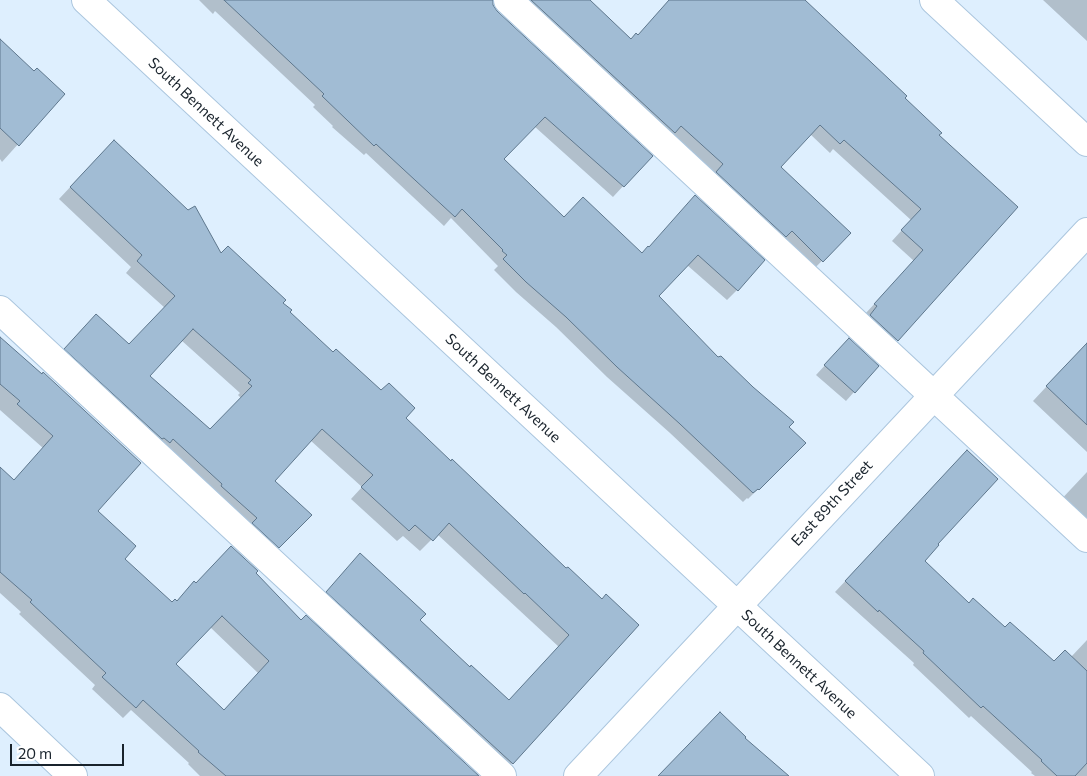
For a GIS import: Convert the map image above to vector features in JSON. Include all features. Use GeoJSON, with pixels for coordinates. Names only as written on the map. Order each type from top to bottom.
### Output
{"type":"FeatureCollection","features":[{"type":"Feature","properties":{"kind":"street","name":"South Bennett Avenue"},"geometry":{"type":"LineString","coordinates":[[86,0],[920,776]]}},
{"type":"Feature","properties":{"kind":"street"},"geometry":{"type":"LineString","coordinates":[[508,0],[1087,538]]}},
{"type":"Feature","properties":{"kind":"street"},"geometry":{"type":"LineString","coordinates":[[934,0],[1087,142]]}},
{"type":"Feature","properties":{"kind":"street","name":"East 89th Street"},"geometry":{"type":"LineString","coordinates":[[578,776],[1087,232]]}},
{"type":"Feature","properties":{"kind":"street"},"geometry":{"type":"LineString","coordinates":[[0,310],[502,776]]}},
{"type":"Feature","properties":{"kind":"street"},"geometry":{"type":"LineString","coordinates":[[0,707],[73,776]]}},
{"type":"Feature","properties":{"kind":"building"},"geometry":{"type":"Polygon","coordinates":[[[224,0],[493,0],[493,5],[497,11],[653,156],[624,187],[545,117],[504,159],[564,217],[583,197],[642,253],[695,195],[765,260],[738,291],[698,255],[659,296],[718,357],[721,356],[753,387],[794,422],[789,427],[806,443],[759,490],[753,493],[566,317],[526,282],[503,259],[507,255],[503,250],[462,209],[455,217],[376,144],[374,146],[322,96],[324,94],[224,0]]]}},
{"type":"Feature","properties":{"kind":"building"},"geometry":{"type":"Polygon","coordinates":[[[531,0],[590,0],[631,39],[636,33],[638,35],[669,0],[805,0],[907,96],[905,98],[942,133],[939,135],[1018,207],[898,341],[870,315],[877,306],[874,304],[923,250],[901,230],[921,209],[844,140],[840,144],[820,125],[781,167],[851,233],[823,262],[792,231],[786,237],[716,172],[723,164],[681,126],[675,133],[531,0]]]}},
{"type":"Feature","properties":{"kind":"building"},"geometry":{"type":"Polygon","coordinates":[[[0,39],[34,71],[37,68],[65,94],[19,146],[0,128],[0,39]]]}},
{"type":"Feature","properties":{"kind":"building"},"geometry":{"type":"Polygon","coordinates":[[[114,140],[188,210],[195,206],[221,253],[228,246],[286,300],[283,303],[292,310],[290,312],[333,352],[336,349],[381,390],[389,383],[415,408],[406,418],[451,461],[452,459],[566,568],[568,567],[602,599],[606,594],[639,625],[513,764],[326,592],[360,553],[426,614],[420,620],[470,667],[471,665],[509,700],[569,635],[449,523],[433,541],[415,525],[409,531],[361,487],[373,475],[322,429],[275,481],[312,515],[279,548],[252,523],[257,518],[221,486],[222,484],[173,439],[170,443],[164,438],[162,439],[64,349],[96,314],[129,344],[175,296],[137,261],[142,255],[70,187],[114,140]],[[193,329],[150,376],[210,429],[252,386],[248,383],[251,380],[193,329]]]}},
{"type":"Feature","properties":{"kind":"building"},"geometry":{"type":"Polygon","coordinates":[[[0,337],[42,374],[43,372],[141,463],[98,511],[136,546],[125,559],[172,602],[175,599],[177,601],[194,581],[196,583],[231,546],[258,571],[256,573],[301,620],[306,615],[479,776],[226,776],[143,700],[136,708],[102,677],[106,673],[30,602],[32,600],[0,572],[0,467],[14,480],[53,436],[17,404],[20,401],[0,384],[0,337]],[[222,616],[176,664],[224,710],[269,661],[222,616]]]}},
{"type":"Feature","properties":{"kind":"building"},"geometry":{"type":"Polygon","coordinates":[[[849,338],[879,366],[855,393],[824,365],[849,338]]]}},
{"type":"Feature","properties":{"kind":"building"},"geometry":{"type":"Polygon","coordinates":[[[1087,343],[1087,425],[1046,386],[1087,343]]]}},
{"type":"Feature","properties":{"kind":"building"},"geometry":{"type":"Polygon","coordinates":[[[967,450],[998,479],[938,544],[925,561],[969,603],[973,598],[1005,627],[1010,622],[1054,661],[1065,650],[1087,671],[1087,763],[1075,776],[1057,776],[983,706],[981,708],[923,653],[924,651],[845,581],[967,450]]]}},
{"type":"Feature","properties":{"kind":"building"},"geometry":{"type":"Polygon","coordinates":[[[720,712],[745,738],[789,776],[658,776],[720,712]]]}}]}
